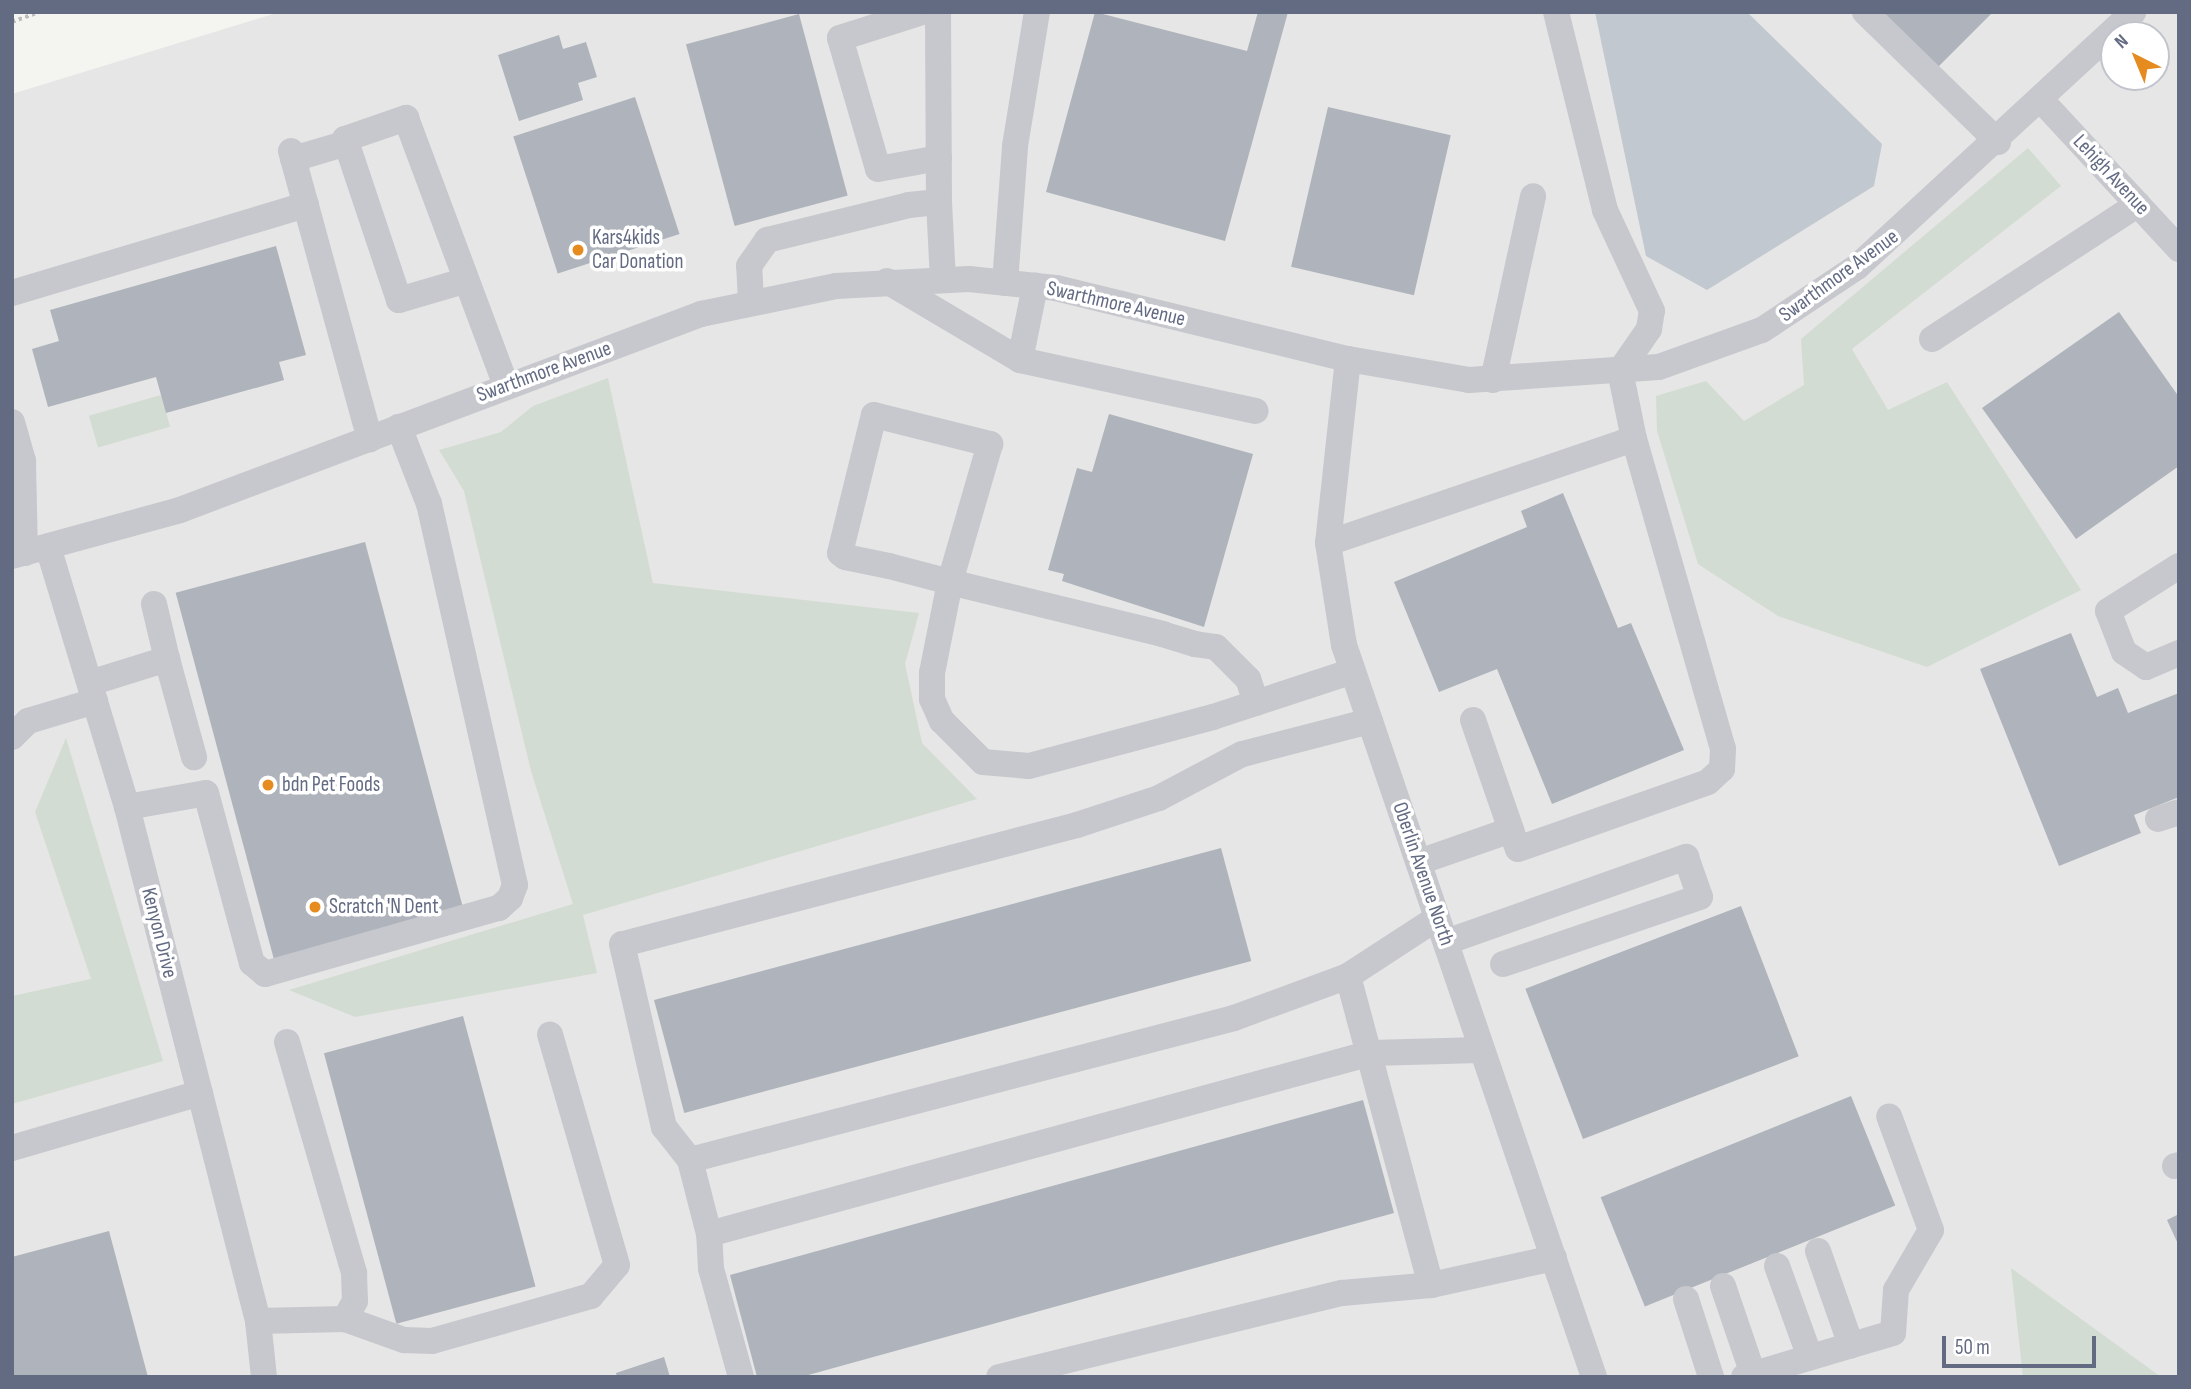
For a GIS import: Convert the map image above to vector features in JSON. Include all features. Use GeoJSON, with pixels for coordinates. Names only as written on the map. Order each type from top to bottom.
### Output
{"type":"FeatureCollection","features":[{"type":"Feature","properties":{"kind":"street"},"geometry":{"type":"LineString","coordinates":[[922,12],[840,38],[878,169],[939,158]]}},
{"type":"Feature","properties":{"kind":"street"},"geometry":{"type":"LineString","coordinates":[[938,12],[939,202],[943,280]]}},
{"type":"Feature","properties":{"kind":"street"},"geometry":{"type":"LineString","coordinates":[[1005,283],[1015,146],[1037,12]]}},
{"type":"Feature","properties":{"kind":"street"},"geometry":{"type":"LineString","coordinates":[[1473,720],[1518,849],[1708,782],[1722,769],[1723,749],[1634,439],[1620,371],[1649,329],[1652,311],[1605,210],[1556,12]]}},
{"type":"Feature","properties":{"kind":"street"},"geometry":{"type":"LineString","coordinates":[[1865,12],[1998,142]]}},
{"type":"Feature","properties":{"kind":"street","name":"Swarthmore Avenue"},"geometry":{"type":"LineString","coordinates":[[28,552],[180,510],[506,386],[751,301],[887,281],[943,280],[1035,286],[1348,359],[1493,380],[1659,367],[1750,334],[1805,305],[1925,211],[2133,12]]}},
{"type":"Feature","properties":{"kind":"street","name":"Lehigh Avenue"},"geometry":{"type":"LineString","coordinates":[[2042,101],[2178,246]]}},
{"type":"Feature","properties":{"kind":"street"},"geometry":{"type":"LineString","coordinates":[[464,281],[399,300],[345,139],[406,118],[464,281],[506,386]]}},
{"type":"Feature","properties":{"kind":"street"},"geometry":{"type":"LineString","coordinates":[[347,144],[292,155],[370,439]]}},
{"type":"Feature","properties":{"kind":"street"},"geometry":{"type":"LineString","coordinates":[[1493,380],[1533,196]]}},
{"type":"Feature","properties":{"kind":"street"},"geometry":{"type":"LineString","coordinates":[[751,301],[749,267],[767,240],[939,202]]}},
{"type":"Feature","properties":{"kind":"street"},"geometry":{"type":"LineString","coordinates":[[1932,339],[2138,204]]}},
{"type":"Feature","properties":{"kind":"street"},"geometry":{"type":"LineString","coordinates":[[12,292],[153,255],[169,244],[306,205]]}},
{"type":"Feature","properties":{"kind":"street"},"geometry":{"type":"LineString","coordinates":[[887,281],[1020,360],[1256,411]]}},
{"type":"Feature","properties":{"kind":"street"},"geometry":{"type":"LineString","coordinates":[[1020,360],[1035,286]]}},
{"type":"Feature","properties":{"kind":"street","name":"Oberlin Avenue North"},"geometry":{"type":"LineString","coordinates":[[1348,359],[1328,543],[1331,587],[1353,671],[1480,1050],[1594,1377]]}},
{"type":"Feature","properties":{"kind":"street"},"geometry":{"type":"LineString","coordinates":[[1256,703],[1248,679],[1216,648],[950,582],[839,553],[874,415],[990,444],[950,582],[932,699],[952,736],[982,762],[1029,766],[1256,703],[1353,671]]}},
{"type":"Feature","properties":{"kind":"street","name":"Kenyon Drive"},"geometry":{"type":"LineString","coordinates":[[12,422],[23,461],[28,552],[92,692],[127,807],[258,1321],[264,1377]]}},
{"type":"Feature","properties":{"kind":"street"},"geometry":{"type":"LineString","coordinates":[[127,807],[206,793],[252,963],[265,974],[499,908],[510,898],[515,885],[429,505],[399,427]]}},
{"type":"Feature","properties":{"kind":"street"},"geometry":{"type":"LineString","coordinates":[[1328,543],[1634,439]]}},
{"type":"Feature","properties":{"kind":"street"},"geometry":{"type":"LineString","coordinates":[[2179,566],[2108,611],[2124,652],[2146,667],[2179,653]]}},
{"type":"Feature","properties":{"kind":"street"},"geometry":{"type":"LineString","coordinates":[[154,604],[194,757]]}},
{"type":"Feature","properties":{"kind":"street"},"geometry":{"type":"LineString","coordinates":[[12,737],[29,721],[167,659]]}},
{"type":"Feature","properties":{"kind":"street"},"geometry":{"type":"LineString","coordinates":[[741,1377],[711,1269],[709,1234],[691,1160],[664,1127],[622,944],[1077,825],[1159,798],[1241,754],[1370,721]]}},
{"type":"Feature","properties":{"kind":"street"},"geometry":{"type":"LineString","coordinates":[[1419,862],[1511,830]]}},
{"type":"Feature","properties":{"kind":"street"},"geometry":{"type":"LineString","coordinates":[[691,1160],[1234,1018],[1348,976],[1442,930],[1686,857],[1700,897],[1503,964]]}},
{"type":"Feature","properties":{"kind":"street"},"geometry":{"type":"LineString","coordinates":[[1348,976],[1371,1053],[1431,1285]]}},
{"type":"Feature","properties":{"kind":"street"},"geometry":{"type":"LineString","coordinates":[[258,1321],[345,1319],[404,1339],[468,1336],[591,1296],[617,1265],[550,1035]]}},
{"type":"Feature","properties":{"kind":"street"},"geometry":{"type":"LineString","coordinates":[[287,1042],[354,1273],[355,1301],[345,1319]]}},
{"type":"Feature","properties":{"kind":"street"},"geometry":{"type":"LineString","coordinates":[[709,1234],[1371,1053],[1480,1050]]}},
{"type":"Feature","properties":{"kind":"street"},"geometry":{"type":"LineString","coordinates":[[12,1148],[200,1093]]}},
{"type":"Feature","properties":{"kind":"street"},"geometry":{"type":"LineString","coordinates":[[1723,1286],[1748,1376],[1893,1333],[1896,1290],[1931,1230],[1889,1116]]}},
{"type":"Feature","properties":{"kind":"street"},"geometry":{"type":"LineString","coordinates":[[1818,1251],[1851,1345]]}},
{"type":"Feature","properties":{"kind":"street"},"geometry":{"type":"LineString","coordinates":[[999,1377],[1342,1293],[1431,1285],[1554,1258]]}},
{"type":"Feature","properties":{"kind":"street"},"geometry":{"type":"LineString","coordinates":[[1777,1266],[1810,1357]]}},
{"type":"Feature","properties":{"kind":"street"},"geometry":{"type":"LineString","coordinates":[[1686,1298],[1711,1377]]}},
{"type":"Feature","properties":{"kind":"path"},"geometry":{"type":"LineString","coordinates":[[12,22],[40,12]]}},
{"type":"Feature","properties":{"kind":"shaded area"},"geometry":{"type":"Polygon","coordinates":[[[280,12],[2179,12],[2179,1377],[12,1377],[12,94],[280,12]]]}},
{"type":"Feature","properties":{"kind":"shaded area"},"geometry":{"type":"Polygon","coordinates":[[[1595,12],[1747,12],[1882,144],[1874,186],[1707,290],[1646,256],[1595,12]]]}},
{"type":"Feature","properties":{"kind":"shaded area"},"geometry":{"type":"Polygon","coordinates":[[[2028,148],[2061,186],[1852,349],[1888,410],[1947,382],[2081,590],[1927,667],[1778,616],[1698,564],[1657,431],[1656,396],[1706,381],[1744,421],[1804,385],[1801,339],[2028,148]]]}},
{"type":"Feature","properties":{"kind":"shaded area"},"geometry":{"type":"Polygon","coordinates":[[[608,378],[653,583],[919,613],[905,664],[922,743],[977,799],[583,915],[597,973],[355,1017],[289,990],[573,904],[531,771],[464,491],[439,450],[501,432],[533,406],[608,378]]]}},
{"type":"Feature","properties":{"kind":"shaded area"},"geometry":{"type":"Polygon","coordinates":[[[161,395],[170,427],[98,447],[89,416],[161,395]]]}},
{"type":"Feature","properties":{"kind":"shaded area"},"geometry":{"type":"Polygon","coordinates":[[[66,738],[163,1061],[12,1104],[12,996],[91,979],[35,812],[66,738]]]}},
{"type":"Feature","properties":{"kind":"shaded area"},"geometry":{"type":"Polygon","coordinates":[[[2011,1268],[2161,1377],[2023,1377],[2011,1268]]]}},
{"type":"Feature","properties":{"kind":"building"},"geometry":{"type":"Polygon","coordinates":[[[1095,12],[1247,51],[1258,12],[1288,12],[1225,241],[1046,192],[1095,12]]]}},
{"type":"Feature","properties":{"kind":"building"},"geometry":{"type":"Polygon","coordinates":[[[1883,12],[1993,12],[1938,67],[1883,12]]]}},
{"type":"Feature","properties":{"kind":"building"},"geometry":{"type":"Polygon","coordinates":[[[799,14],[848,196],[735,226],[686,44],[799,14]]]}},
{"type":"Feature","properties":{"kind":"building"},"geometry":{"type":"Polygon","coordinates":[[[559,35],[563,49],[586,42],[597,77],[578,83],[583,100],[519,121],[498,55],[559,35]]]}},
{"type":"Feature","properties":{"kind":"building"},"geometry":{"type":"Polygon","coordinates":[[[635,97],[679,234],[558,274],[513,137],[635,97]]]}},
{"type":"Feature","properties":{"kind":"building"},"geometry":{"type":"Polygon","coordinates":[[[1328,107],[1451,135],[1414,295],[1291,267],[1328,107]]]}},
{"type":"Feature","properties":{"kind":"building"},"geometry":{"type":"Polygon","coordinates":[[[276,246],[306,355],[279,362],[284,380],[166,413],[156,377],[48,407],[32,349],[59,341],[50,310],[276,246]]]}},
{"type":"Feature","properties":{"kind":"building"},"geometry":{"type":"Polygon","coordinates":[[[2119,312],[2179,397],[2179,466],[2076,539],[1982,408],[2119,312]]]}},
{"type":"Feature","properties":{"kind":"building"},"geometry":{"type":"Polygon","coordinates":[[[1109,414],[1253,454],[1204,627],[1062,581],[1064,574],[1048,570],[1077,468],[1092,472],[1109,414]]]}},
{"type":"Feature","properties":{"kind":"building"},"geometry":{"type":"Polygon","coordinates":[[[1563,493],[1618,628],[1631,623],[1684,750],[1552,804],[1497,669],[1439,692],[1394,582],[1527,527],[1521,511],[1563,493]]]}},
{"type":"Feature","properties":{"kind":"building"},"geometry":{"type":"Polygon","coordinates":[[[365,542],[463,908],[274,959],[176,593],[365,542]]]}},
{"type":"Feature","properties":{"kind":"building"},"geometry":{"type":"Polygon","coordinates":[[[2071,633],[2097,697],[2118,688],[2128,713],[2179,693],[2179,797],[2134,815],[2141,833],[2059,866],[1980,669],[2071,633]]]}},
{"type":"Feature","properties":{"kind":"building"},"geometry":{"type":"Polygon","coordinates":[[[1221,848],[1251,961],[684,1113],[654,1000],[1221,848]]]}},
{"type":"Feature","properties":{"kind":"building"},"geometry":{"type":"Polygon","coordinates":[[[1741,906],[1799,1056],[1583,1139],[1525,989],[1741,906]]]}},
{"type":"Feature","properties":{"kind":"building"},"geometry":{"type":"Polygon","coordinates":[[[463,1016],[535,1286],[396,1324],[324,1053],[463,1016]]]}},
{"type":"Feature","properties":{"kind":"building"},"geometry":{"type":"Polygon","coordinates":[[[1851,1096],[1895,1205],[1645,1307],[1601,1197],[1851,1096]]]}},
{"type":"Feature","properties":{"kind":"building"},"geometry":{"type":"Polygon","coordinates":[[[1363,1100],[1394,1213],[801,1377],[757,1377],[730,1275],[1363,1100]]]}},
{"type":"Feature","properties":{"kind":"building"},"geometry":{"type":"Polygon","coordinates":[[[2179,1214],[2179,1246],[2167,1220],[2179,1214]]]}},
{"type":"Feature","properties":{"kind":"building"},"geometry":{"type":"Polygon","coordinates":[[[109,1231],[148,1377],[12,1377],[12,1257],[109,1231]]]}},
{"type":"Feature","properties":{"kind":"building"},"geometry":{"type":"Polygon","coordinates":[[[664,1357],[670,1377],[617,1377],[616,1373],[664,1357]]]}},
{"type":"Feature","properties":{"kind":"place","name":"Kars4kids Car Donation"},"geometry":{"type":"Point","coordinates":[578,250]}},
{"type":"Feature","properties":{"kind":"place","name":"bdn Pet Foods"},"geometry":{"type":"Point","coordinates":[268,785]}},
{"type":"Feature","properties":{"kind":"place","name":"Scratch 'N Dent"},"geometry":{"type":"Point","coordinates":[315,907]}}]}
